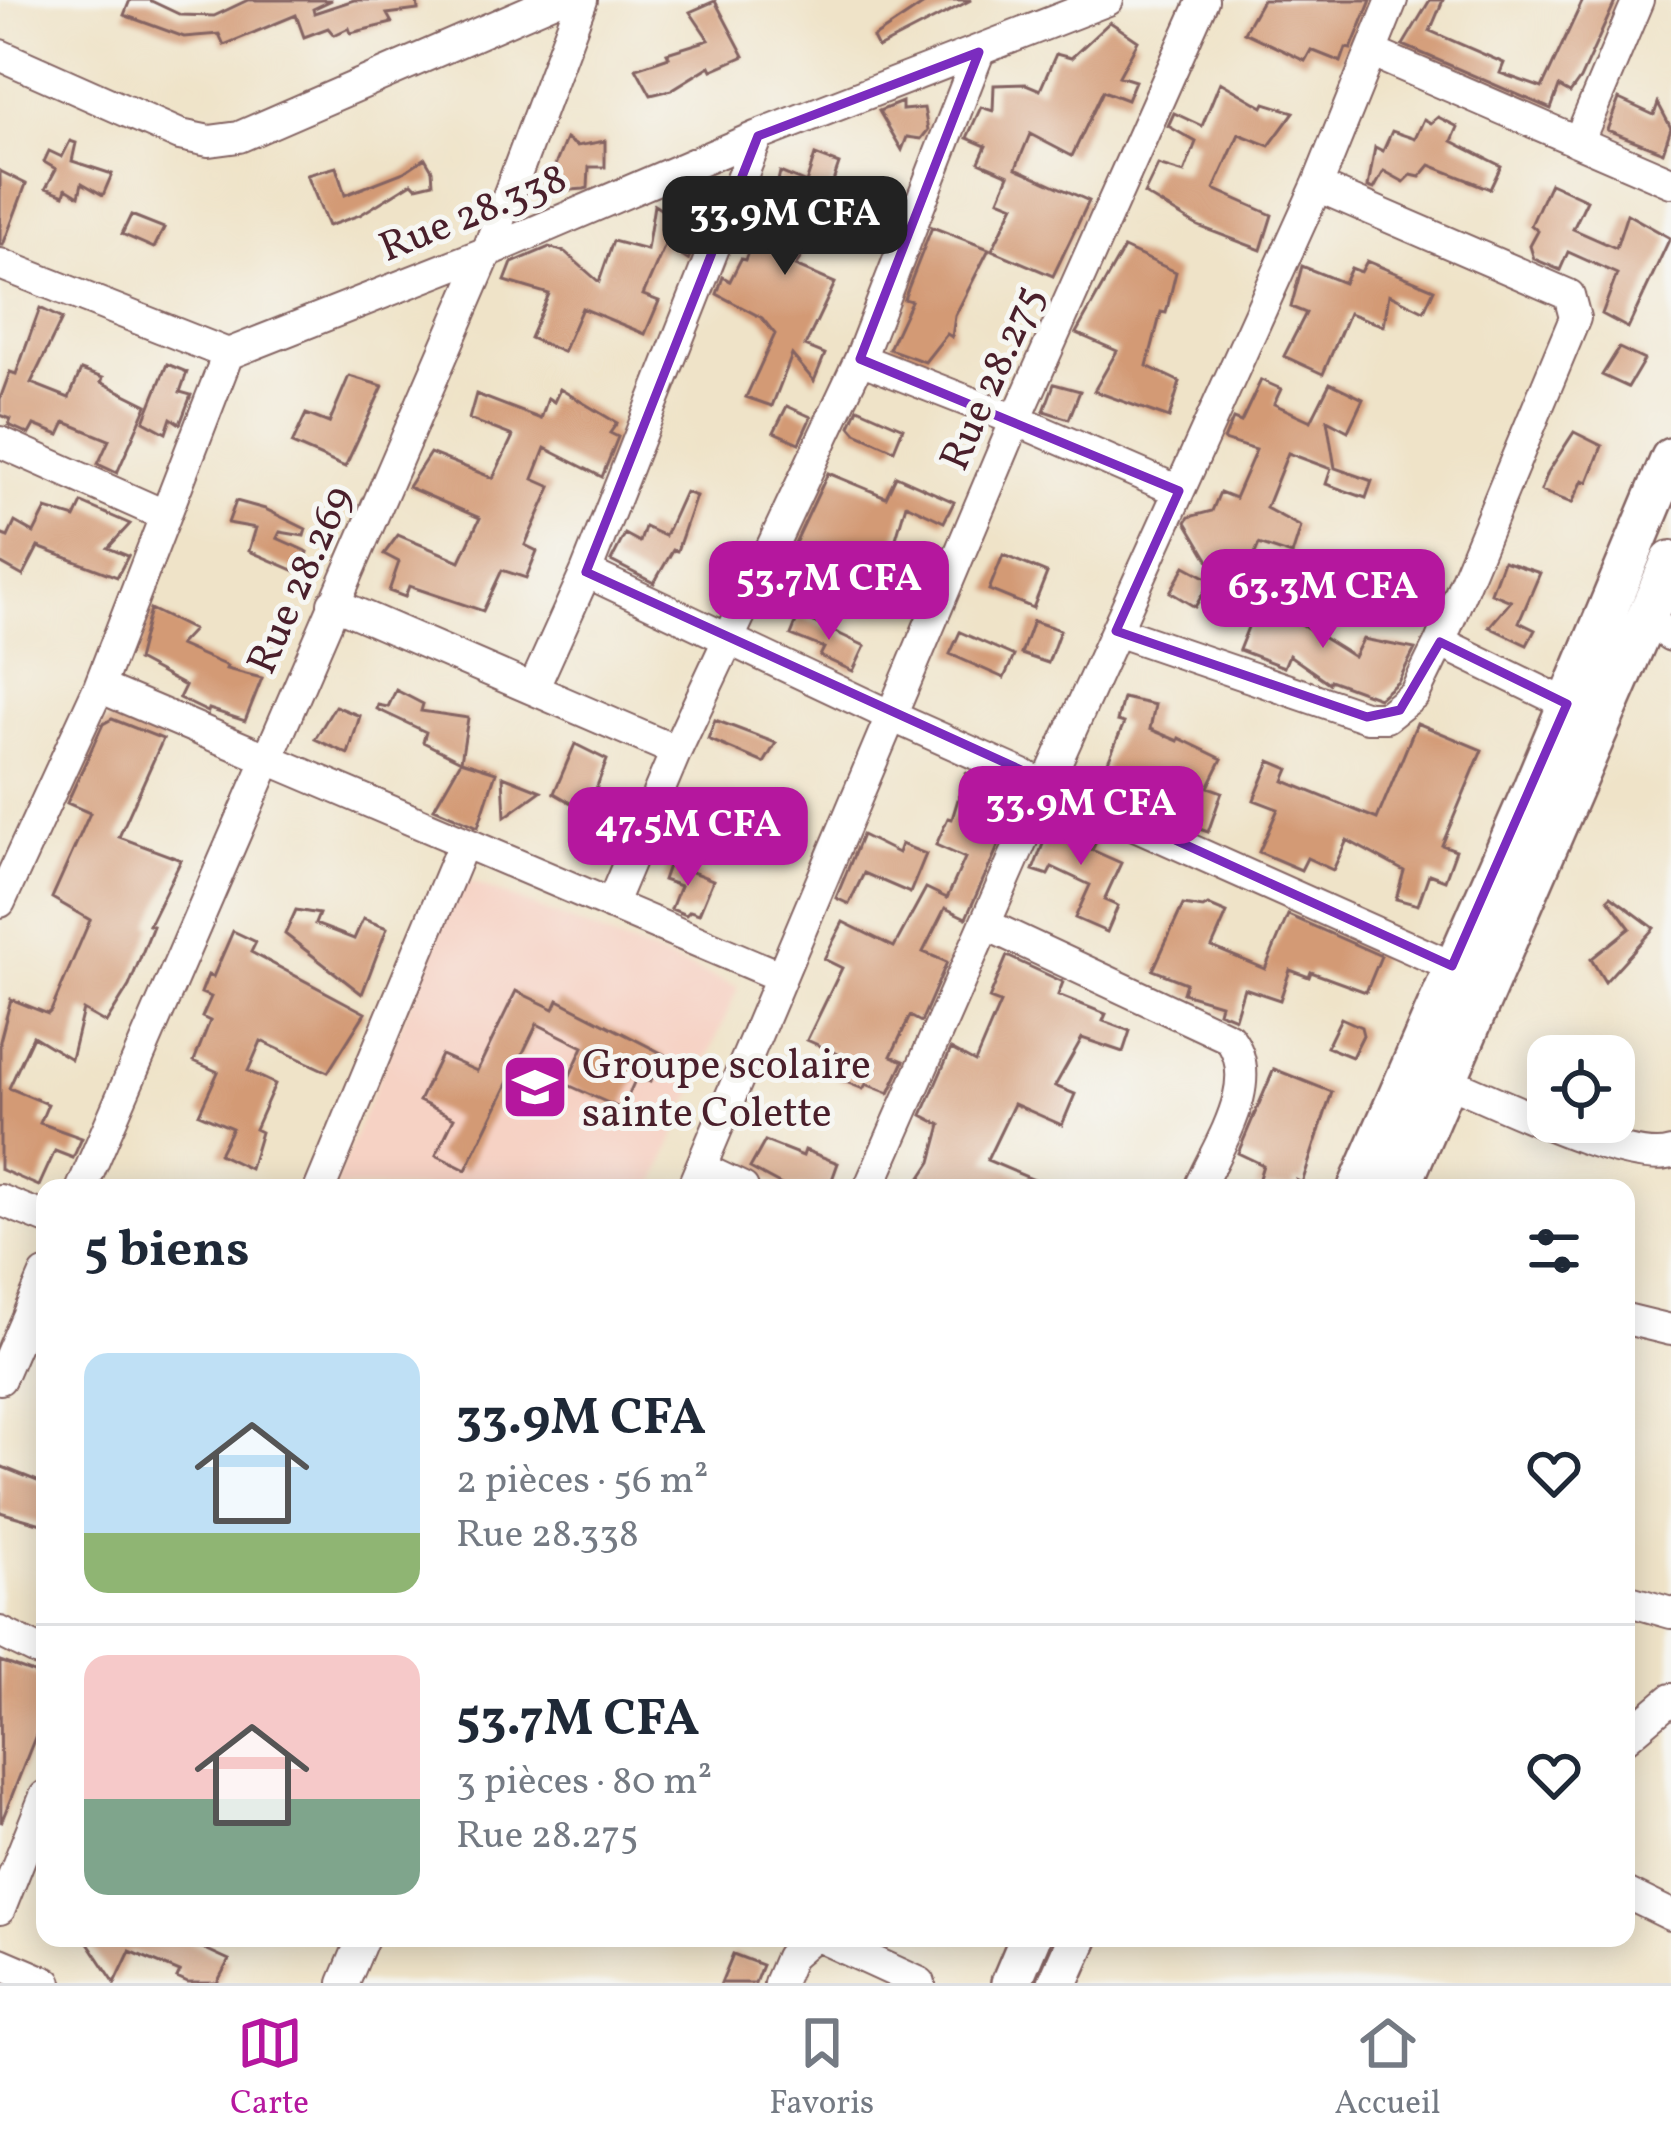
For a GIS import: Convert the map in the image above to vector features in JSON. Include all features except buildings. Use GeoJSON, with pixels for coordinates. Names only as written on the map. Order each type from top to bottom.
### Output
{"type":"FeatureCollection","features":[{"type":"Feature","properties":{"kind":"main road"},"geometry":{"type":"LineString","coordinates":[[1362,1179],[1671,458]]}},
{"type":"Feature","properties":{"kind":"main road"},"geometry":{"type":"LineString","coordinates":[[1404,1179],[1490,983],[1658,627],[1671,561]]}},
{"type":"Feature","properties":{"kind":"main road"},"geometry":{"type":"LineString","coordinates":[[1011,1983],[1026,1947]]}},
{"type":"Feature","properties":{"kind":"main road"},"geometry":{"type":"LineString","coordinates":[[1058,1983],[1074,1947]]}},
{"type":"Feature","properties":{"kind":"street"},"geometry":{"type":"LineString","coordinates":[[0,55],[180,135],[209,141],[239,137],[555,0]]}},
{"type":"Feature","properties":{"kind":"street","name":"Rue 28.269"},"geometry":{"type":"LineString","coordinates":[[86,1179],[488,252],[582,0]]}},
{"type":"Feature","properties":{"kind":"street","name":"Rue 28.338"},"geometry":{"type":"LineString","coordinates":[[228,354],[488,252],[758,136],[1108,0]]}},
{"type":"Feature","properties":{"kind":"street","name":"Rue 28.275"},"geometry":{"type":"LineString","coordinates":[[697,1178],[1016,420],[1203,0]]}},
{"type":"Feature","properties":{"kind":"street"},"geometry":{"type":"LineString","coordinates":[[873,1179],[1046,783],[1317,186],[1392,0]]}},
{"type":"Feature","properties":{"kind":"street"},"geometry":{"type":"LineString","coordinates":[[1579,140],[1638,0]]}},
{"type":"Feature","properties":{"kind":"street"},"geometry":{"type":"LineString","coordinates":[[611,905],[676,751],[860,359],[979,52]]}},
{"type":"Feature","properties":{"kind":"street"},"geometry":{"type":"LineString","coordinates":[[1371,52],[1671,182]]}},
{"type":"Feature","properties":{"kind":"street"},"geometry":{"type":"LineString","coordinates":[[534,687],[586,572],[758,136]]}},
{"type":"Feature","properties":{"kind":"street"},"geometry":{"type":"LineString","coordinates":[[1116,631],[1367,717],[1387,717],[1400,710],[1414,695],[1440,642],[1576,309],[1569,296],[1317,186]]}},
{"type":"Feature","properties":{"kind":"street"},"geometry":{"type":"LineString","coordinates":[[0,264],[228,354],[100,687],[10,848],[0,902]]}},
{"type":"Feature","properties":{"kind":"street"},"geometry":{"type":"LineString","coordinates":[[860,359],[1179,490]]}},
{"type":"Feature","properties":{"kind":"street"},"geometry":{"type":"LineString","coordinates":[[1,445],[164,515]]}},
{"type":"Feature","properties":{"kind":"street"},"geometry":{"type":"LineString","coordinates":[[586,572],[891,716],[1490,983]]}},
{"type":"Feature","properties":{"kind":"street"},"geometry":{"type":"LineString","coordinates":[[333,604],[676,751]]}},
{"type":"Feature","properties":{"kind":"street"},"geometry":{"type":"LineString","coordinates":[[1440,642],[1567,704]]}},
{"type":"Feature","properties":{"kind":"street"},"geometry":{"type":"LineString","coordinates":[[100,687],[779,976]]}},
{"type":"Feature","properties":{"kind":"street"},"geometry":{"type":"LineString","coordinates":[[324,1179],[464,844]]}},
{"type":"Feature","properties":{"kind":"street"},"geometry":{"type":"LineString","coordinates":[[987,925],[1229,1038],[1240,1052],[1242,1089],[1203,1179]]}},
{"type":"Feature","properties":{"kind":"street"},"geometry":{"type":"LineString","coordinates":[[1447,1081],[1541,1125],[1646,1155],[1671,1153]]}},
{"type":"Feature","properties":{"kind":"street"},"geometry":{"type":"LineString","coordinates":[[0,1200],[36,1214]]}},
{"type":"Feature","properties":{"kind":"street"},"geometry":{"type":"LineString","coordinates":[[0,1379],[36,1296]]}},
{"type":"Feature","properties":{"kind":"street"},"geometry":{"type":"LineString","coordinates":[[1635,1321],[1671,1330]]}},
{"type":"Feature","properties":{"kind":"street"},"geometry":{"type":"LineString","coordinates":[[1635,1602],[1671,1612]]}},
{"type":"Feature","properties":{"kind":"street"},"geometry":{"type":"LineString","coordinates":[[0,1632],[36,1650]]}},
{"type":"Feature","properties":{"kind":"street"},"geometry":{"type":"LineString","coordinates":[[1635,1729],[1671,1699]]}},
{"type":"Feature","properties":{"kind":"street"},"geometry":{"type":"LineString","coordinates":[[0,1909],[36,1819]]}},
{"type":"Feature","properties":{"kind":"street"},"geometry":{"type":"LineString","coordinates":[[1635,1897],[1671,1915]]}},
{"type":"Feature","properties":{"kind":"street"},"geometry":{"type":"LineString","coordinates":[[344,1983],[359,1947]]}},
{"type":"Feature","properties":{"kind":"street"},"geometry":{"type":"LineString","coordinates":[[779,1983],[790,1957],[802,1947]]}},
{"type":"Feature","properties":{"kind":"street"},"geometry":{"type":"LineString","coordinates":[[842,1947],[920,1983]]}},
{"type":"Feature","properties":{"kind":"street"},"geometry":{"type":"LineString","coordinates":[[0,1963],[47,1983]]}},
{"type":"Feature","properties":{"kind":"highlighted area"},"geometry":{"type":"Polygon","coordinates":[[[979,52],[860,359],[1179,491],[1116,631],[1367,717],[1400,710],[1440,642],[1567,704],[1452,966],[586,572],[758,136],[979,52]]]}},
{"type":"Feature","properties":{"kind":"shaded area","name":"Groupe scolaire sainte Colette"},"geometry":{"type":"Polygon","coordinates":[[[462,878],[738,987],[657,1179],[337,1179],[462,878]]]}},
{"type":"Feature","properties":{"kind":"place","name":"Groupe scolaire sainte Colette"},"geometry":{"type":"Point","coordinates":[535,1087]}}]}
